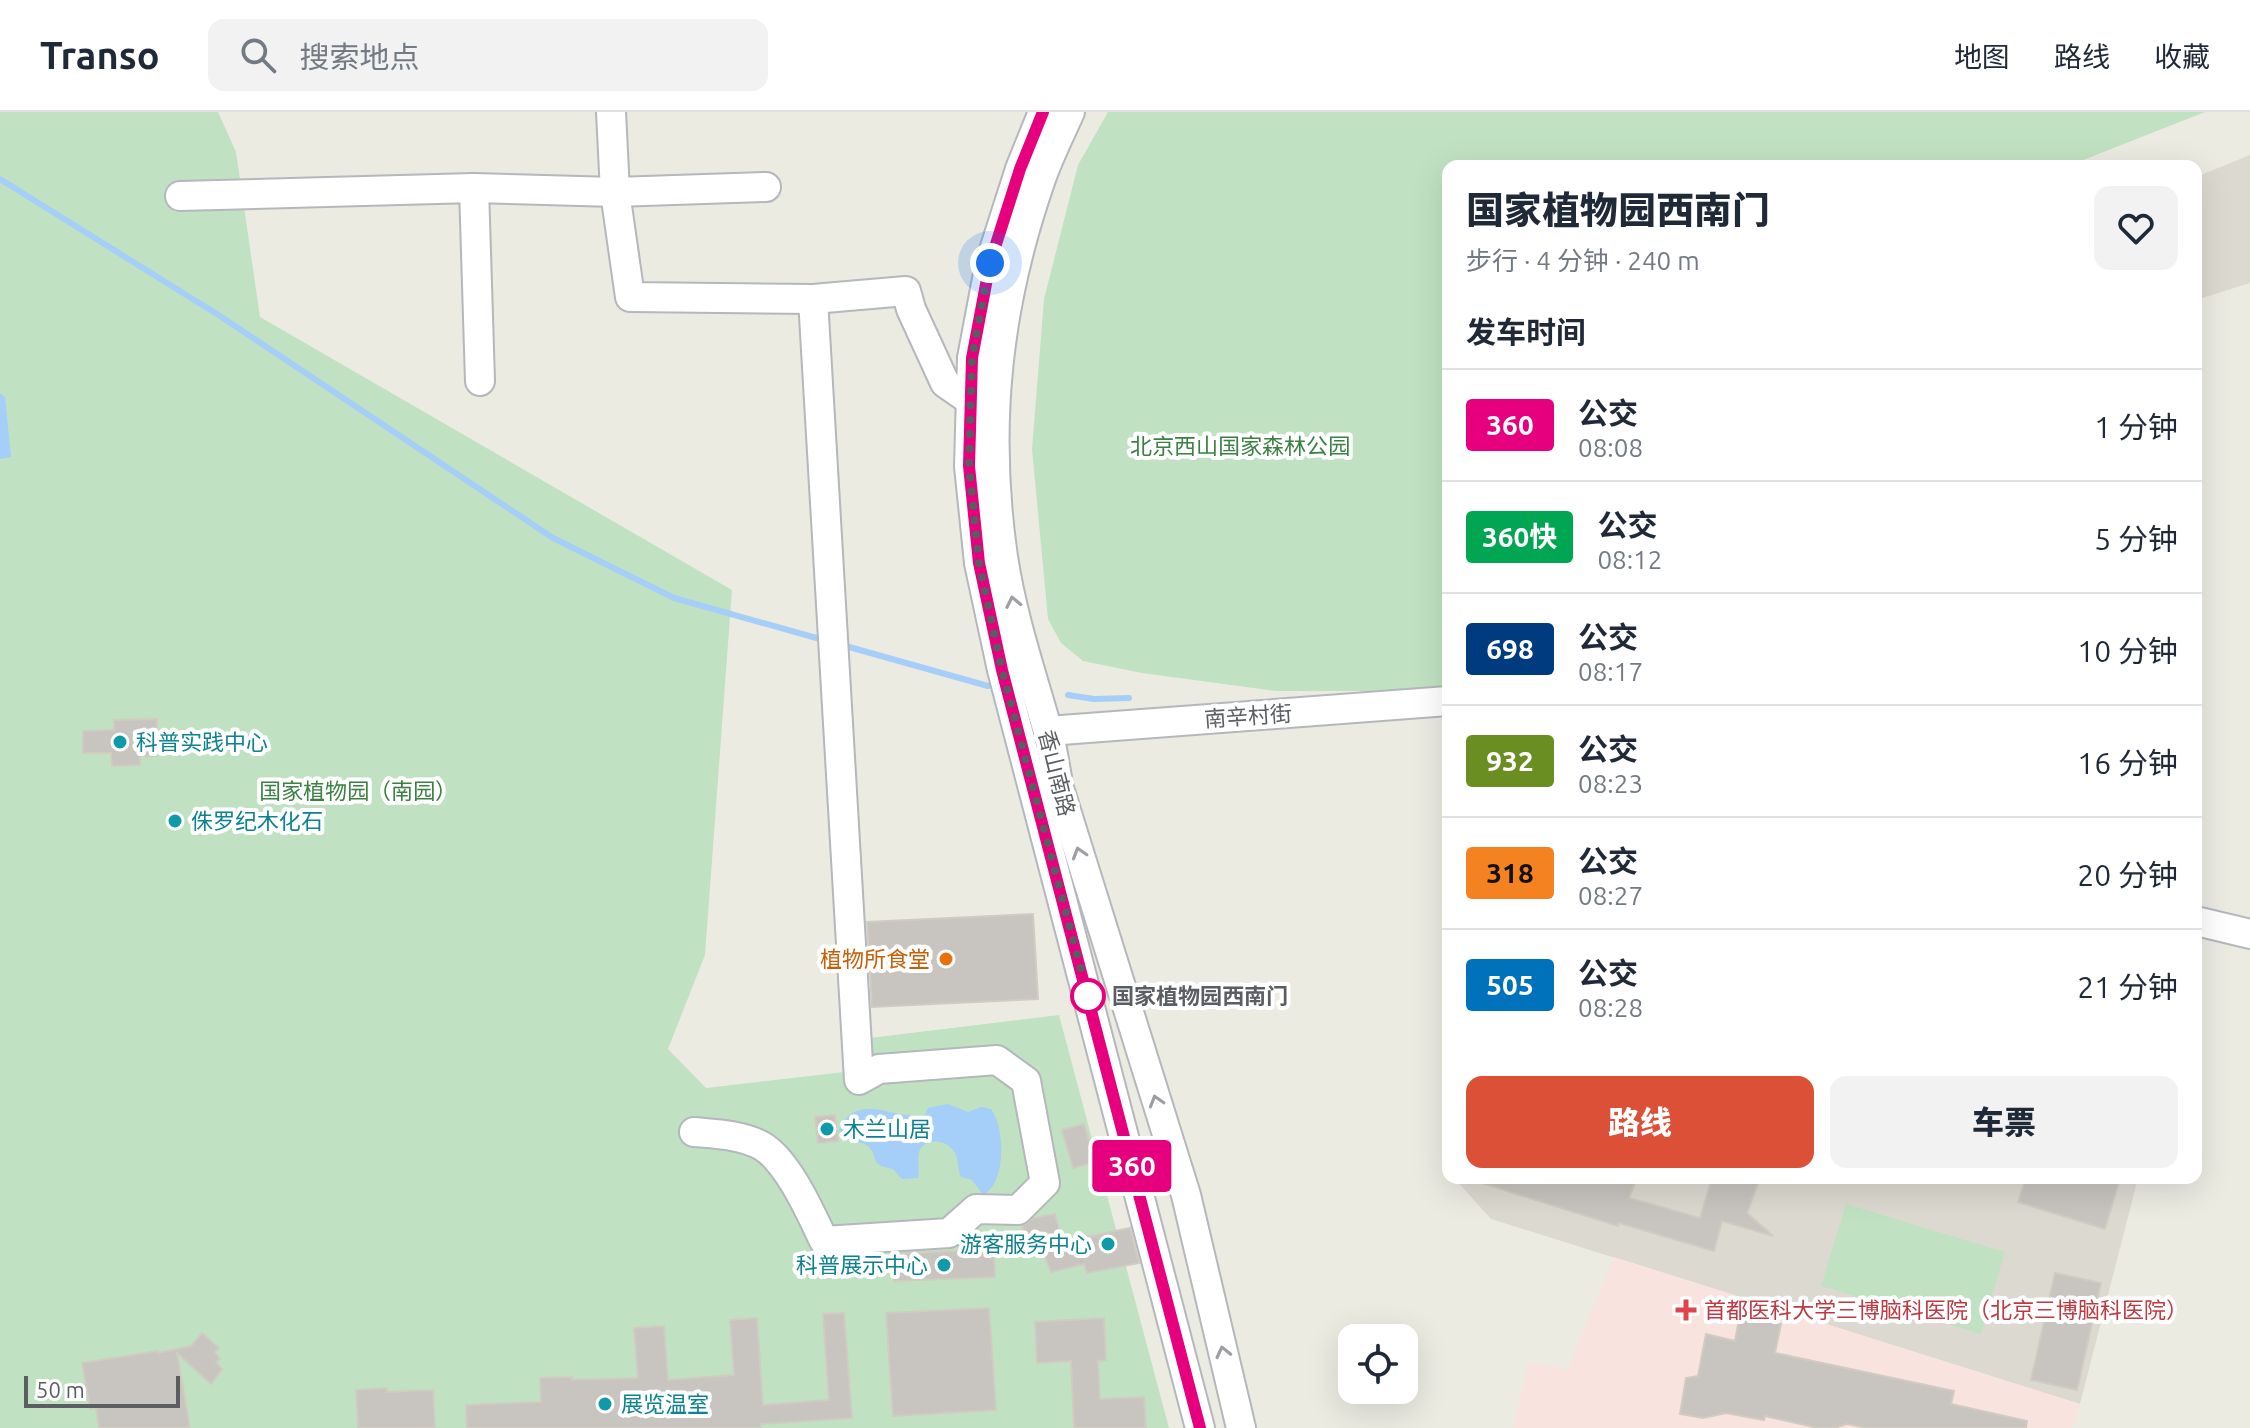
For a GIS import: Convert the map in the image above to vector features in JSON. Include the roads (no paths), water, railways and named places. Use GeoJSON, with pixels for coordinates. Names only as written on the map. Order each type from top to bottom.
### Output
{"type":"FeatureCollection","features":[{"type":"Feature","properties":{"kind":"street"},"geometry":{"type":"LineString","coordinates":[[611,112],[615,192],[630,297],[813,299],[906,291],[911,309],[945,383],[971,401]]}},
{"type":"Feature","properties":{"kind":"street","name":"香山南路"},"geometry":{"type":"LineString","coordinates":[[1043,112],[1020,169],[990,263],[972,358],[969,466],[979,563],[1002,670],[1200,1428]]}},
{"type":"Feature","properties":{"kind":"street","name":"香山南路"},"geometry":{"type":"LineString","coordinates":[[1070,112],[1042,177],[1014,269],[997,361],[993,464],[1003,559],[1026,664],[1048,731],[1059,788],[1186,1195],[1241,1428]]}},
{"type":"Feature","properties":{"kind":"street"},"geometry":{"type":"LineString","coordinates":[[180,196],[474,188],[615,192],[766,187]]}},
{"type":"Feature","properties":{"kind":"street"},"geometry":{"type":"LineString","coordinates":[[474,188],[480,381]]}},
{"type":"Feature","properties":{"kind":"street"},"geometry":{"type":"LineString","coordinates":[[694,1132],[725,1135],[763,1147],[794,1180],[824,1241],[949,1233],[976,1209],[1018,1210],[1045,1183],[1026,1081],[997,1060],[879,1069],[859,1080],[813,299]]}},
{"type":"Feature","properties":{"kind":"street","name":"南辛村街"},"geometry":{"type":"LineString","coordinates":[[1048,731],[1442,701]]}},
{"type":"Feature","properties":{"kind":"street"},"geometry":{"type":"LineString","coordinates":[[2202,922],[2250,934]]}},
{"type":"Feature","properties":{"kind":"water"},"geometry":{"type":"Polygon","coordinates":[[[0,393],[5,397],[11,457],[0,459],[0,393]]]}},
{"type":"Feature","properties":{"kind":"water"},"geometry":{"type":"Polygon","coordinates":[[[948,1104],[968,1112],[981,1107],[991,1109],[996,1117],[1001,1141],[1000,1167],[991,1189],[983,1195],[972,1180],[961,1177],[955,1153],[942,1142],[926,1143],[922,1147],[918,1155],[918,1178],[902,1179],[893,1169],[877,1163],[866,1145],[842,1139],[839,1129],[850,1114],[861,1110],[916,1116],[925,1115],[928,1108],[948,1104]]]}},
{"type":"Feature","properties":{"kind":"waterway"},"geometry":{"type":"LineString","coordinates":[[0,179],[220,316],[553,538],[674,598],[827,641]]}},
{"type":"Feature","properties":{"kind":"waterway"},"geometry":{"type":"LineString","coordinates":[[842,645],[988,686]]}},
{"type":"Feature","properties":{"kind":"waterway"},"geometry":{"type":"LineString","coordinates":[[1068,695],[1094,699],[1129,698]]}},
{"type":"Feature","properties":{"kind":"place","name":"科普实践中心"},"geometry":{"type":"Point","coordinates":[120,742]}},
{"type":"Feature","properties":{"kind":"place","name":"侏罗纪木化石"},"geometry":{"type":"Point","coordinates":[175,821]}},
{"type":"Feature","properties":{"kind":"place","name":"植物所食堂"},"geometry":{"type":"Point","coordinates":[946,959]}},
{"type":"Feature","properties":{"kind":"place","name":"国家植物园西南门"},"geometry":{"type":"Point","coordinates":[1088,996]}},
{"type":"Feature","properties":{"kind":"place","name":"木兰山居"},"geometry":{"type":"Point","coordinates":[827,1129]}},
{"type":"Feature","properties":{"kind":"place","name":"游客服务中心"},"geometry":{"type":"Point","coordinates":[1108,1244]}},
{"type":"Feature","properties":{"kind":"place","name":"科普展示中心"},"geometry":{"type":"Point","coordinates":[944,1265]}},
{"type":"Feature","properties":{"kind":"place","name":"首都医科大学三博脑科医院（北京三博脑科医院）"},"geometry":{"type":"Point","coordinates":[1686,1310]}},
{"type":"Feature","properties":{"kind":"place","name":"展览温室"},"geometry":{"type":"Point","coordinates":[605,1404]}},
{"type":"Feature","properties":{"kind":"park label","name":"北京西山国家森林公园"},"geometry":{"type":"Point","coordinates":[1240,446]}},
{"type":"Feature","properties":{"kind":"park label","name":"国家植物园（南园）"},"geometry":{"type":"Point","coordinates":[358,791]}}]}
